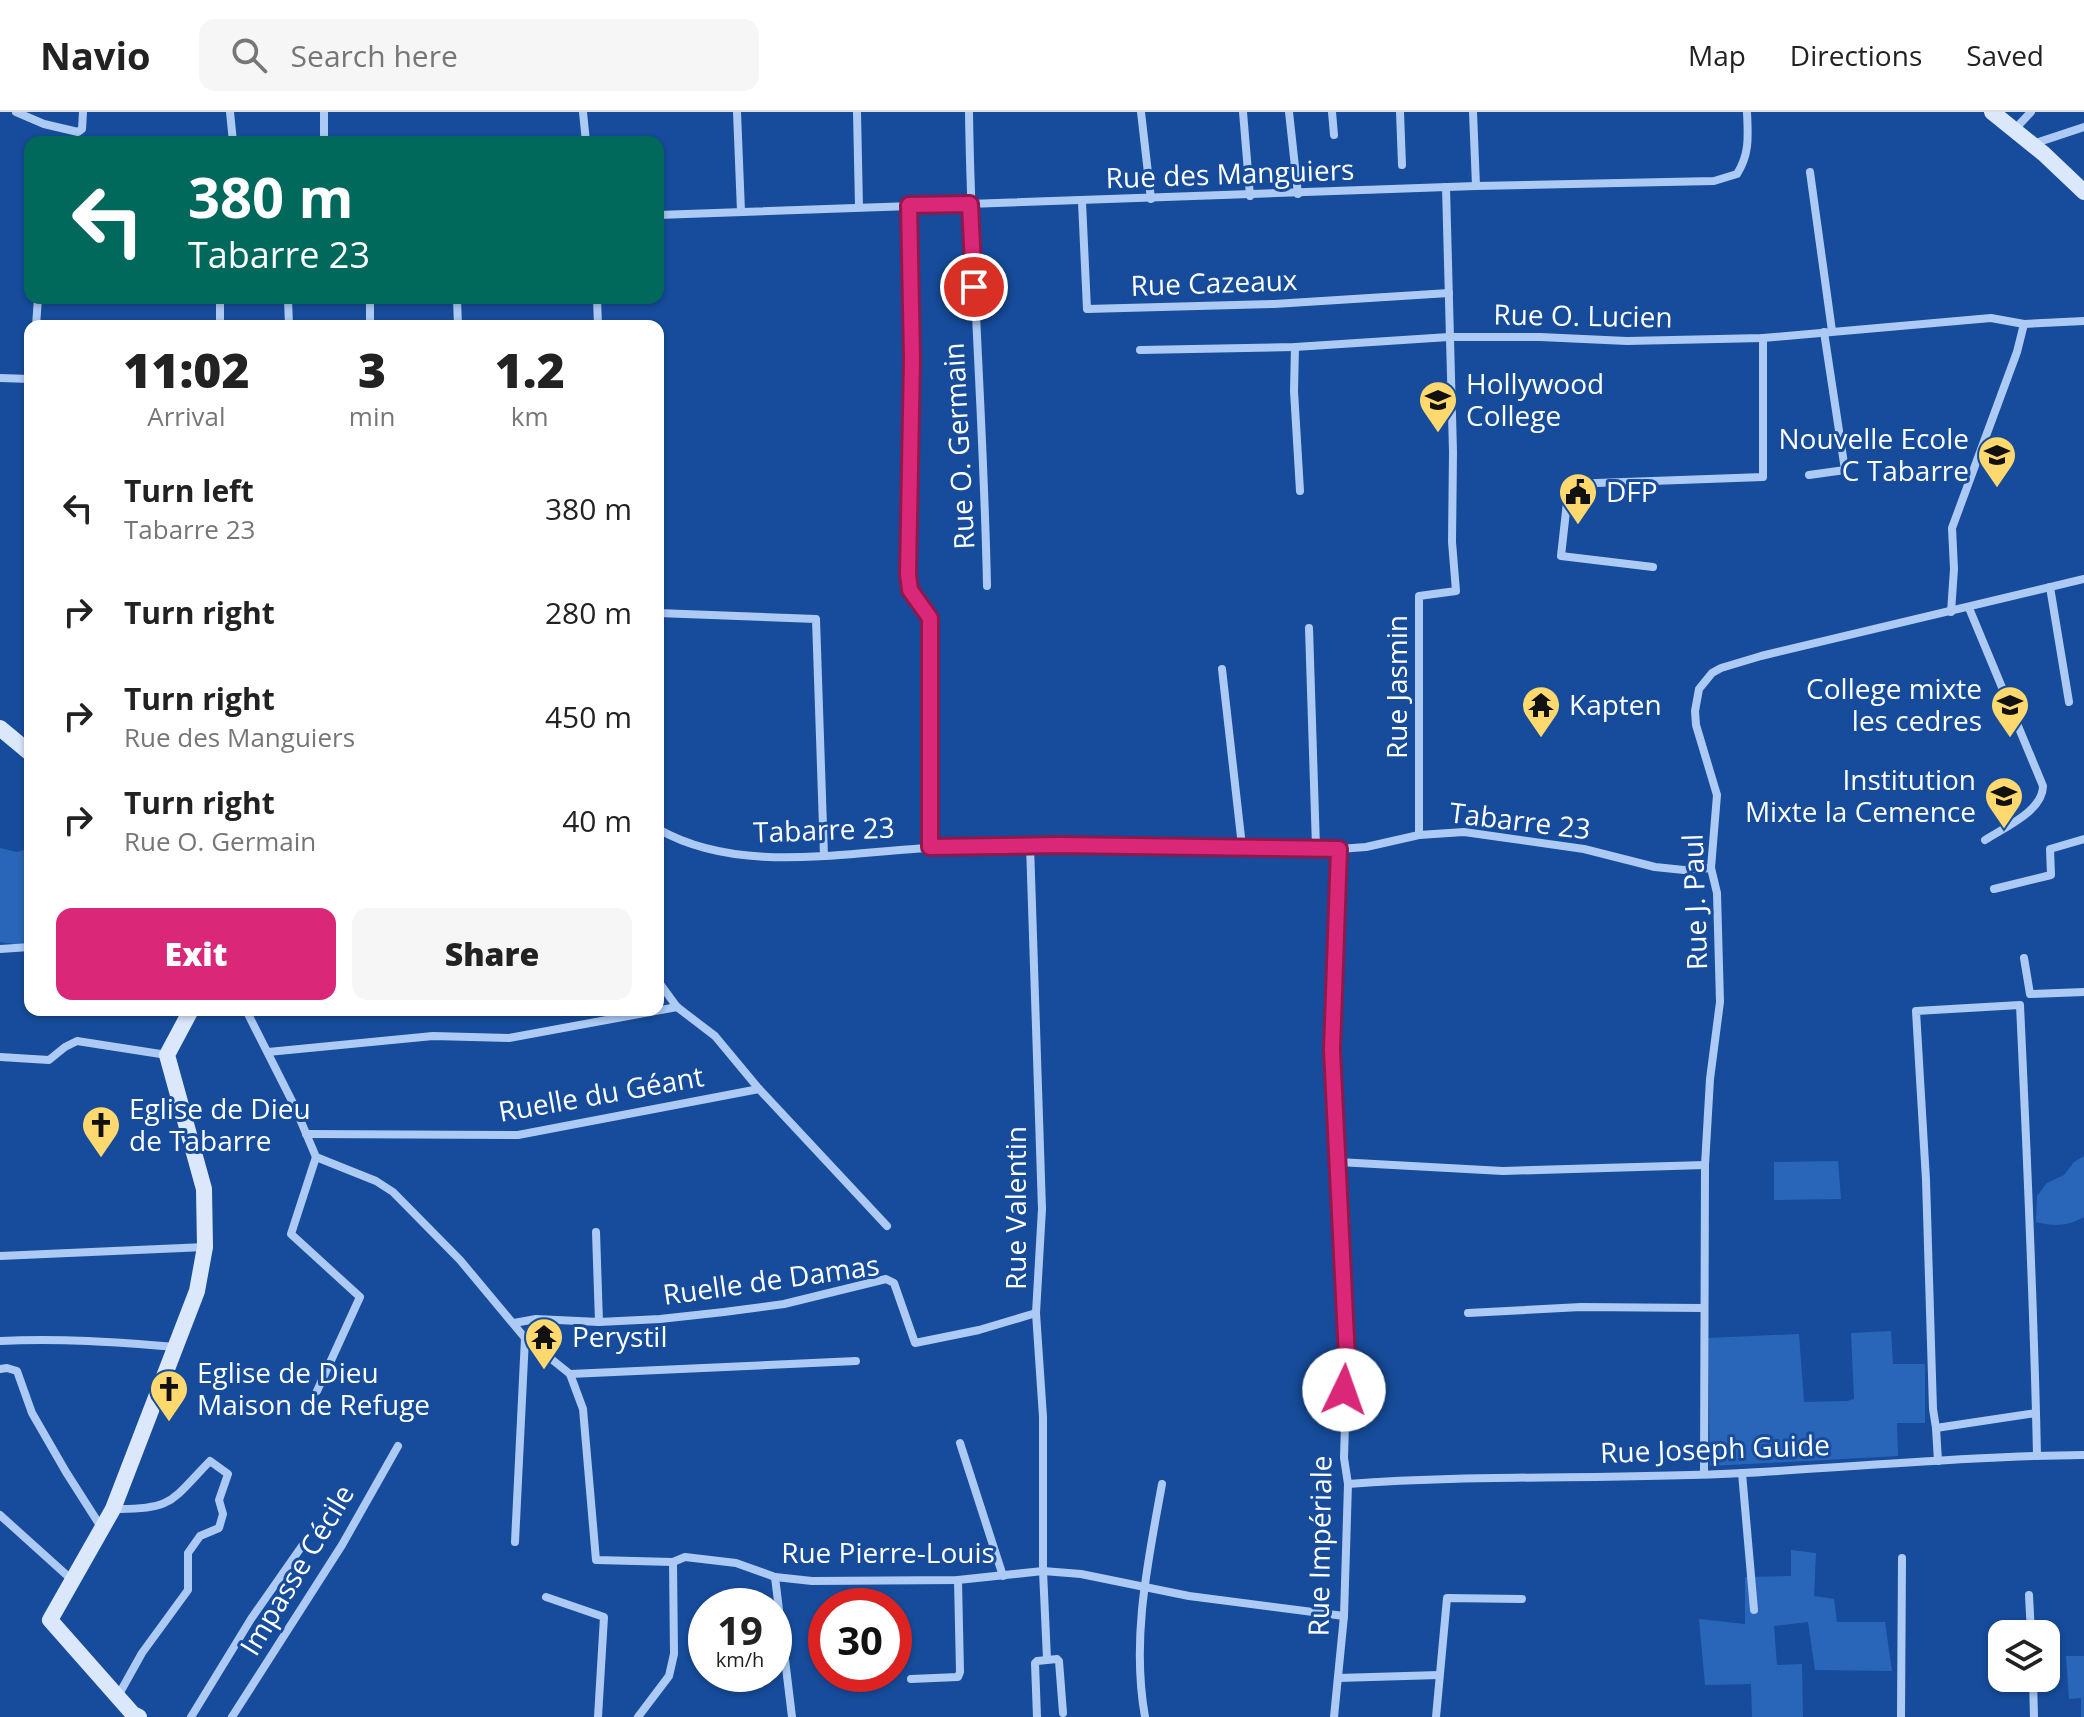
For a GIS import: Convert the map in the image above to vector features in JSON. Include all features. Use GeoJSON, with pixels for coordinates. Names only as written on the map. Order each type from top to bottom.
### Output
{"type":"FeatureCollection","features":[{"type":"Feature","properties":{"kind":"street"},"geometry":{"type":"LineString","coordinates":[[16,112],[44,124],[78,132],[82,129],[83,112]]}},
{"type":"Feature","properties":{"kind":"street"},"geometry":{"type":"LineString","coordinates":[[230,112],[232,136]]}},
{"type":"Feature","properties":{"kind":"street"},"geometry":{"type":"LineString","coordinates":[[324,112],[324,136]]}},
{"type":"Feature","properties":{"kind":"street"},"geometry":{"type":"LineString","coordinates":[[583,112],[585,136]]}},
{"type":"Feature","properties":{"kind":"street"},"geometry":{"type":"LineString","coordinates":[[737,112],[741,211]]}},
{"type":"Feature","properties":{"kind":"street"},"geometry":{"type":"LineString","coordinates":[[857,112],[859,207]]}},
{"type":"Feature","properties":{"kind":"street","name":"Rue O. Germain"},"geometry":{"type":"LineString","coordinates":[[969,112],[970,204],[985,472],[987,586]]}},
{"type":"Feature","properties":{"kind":"street"},"geometry":{"type":"LineString","coordinates":[[1141,112],[1151,199]]}},
{"type":"Feature","properties":{"kind":"street"},"geometry":{"type":"LineString","coordinates":[[1243,112],[1250,196]]}},
{"type":"Feature","properties":{"kind":"street"},"geometry":{"type":"LineString","coordinates":[[1289,112],[1298,194]]}},
{"type":"Feature","properties":{"kind":"street"},"geometry":{"type":"LineString","coordinates":[[1332,112],[1334,135]]}},
{"type":"Feature","properties":{"kind":"street"},"geometry":{"type":"LineString","coordinates":[[1400,112],[1402,165]]}},
{"type":"Feature","properties":{"kind":"street"},"geometry":{"type":"LineString","coordinates":[[1473,112],[1476,186]]}},
{"type":"Feature","properties":{"kind":"street","name":"Rue des Manguiers"},"geometry":{"type":"LineString","coordinates":[[664,215],[1476,186],[1714,181],[1737,174],[1745,162],[1747,112]]}},
{"type":"Feature","properties":{"kind":"street"},"geometry":{"type":"LineString","coordinates":[[1992,112],[2080,183]]}},
{"type":"Feature","properties":{"kind":"street"},"geometry":{"type":"LineString","coordinates":[[2015,129],[2031,112]]}},
{"type":"Feature","properties":{"kind":"street"},"geometry":{"type":"LineString","coordinates":[[2033,144],[2084,127]]}},
{"type":"Feature","properties":{"kind":"street"},"geometry":{"type":"LineString","coordinates":[[1809,475],[1845,470],[1810,172]]}},
{"type":"Feature","properties":{"kind":"street","name":"Rue Jasmin"},"geometry":{"type":"LineString","coordinates":[[1419,835],[1419,596],[1456,591],[1452,542],[1453,452],[1446,187]]}},
{"type":"Feature","properties":{"kind":"street","name":"Rue Cazeaux"},"geometry":{"type":"LineString","coordinates":[[1082,202],[1087,309],[1274,304],[1449,293]]}},
{"type":"Feature","properties":{"kind":"street"},"geometry":{"type":"LineString","coordinates":[[909,205],[912,358],[908,574],[910,590],[930,618],[930,847]]}},
{"type":"Feature","properties":{"kind":"street","name":"Rue O. Lucien"},"geometry":{"type":"LineString","coordinates":[[1140,350],[1295,347],[1449,337],[1627,341],[1763,338],[1991,318],[2024,324],[2084,321]]}},
{"type":"Feature","properties":{"kind":"street"},"geometry":{"type":"LineString","coordinates":[[1951,612],[1954,569],[1952,528],[2017,352],[2024,324]]}},
{"type":"Feature","properties":{"kind":"street"},"geometry":{"type":"LineString","coordinates":[[1653,567],[1561,556],[1569,484],[1763,477],[1763,338]]}},
{"type":"Feature","properties":{"kind":"street"},"geometry":{"type":"LineString","coordinates":[[1295,347],[1294,391],[1300,491]]}},
{"type":"Feature","properties":{"kind":"street"},"geometry":{"type":"LineString","coordinates":[[0,378],[24,379]]}},
{"type":"Feature","properties":{"kind":"street","name":"Rue J. Paul"},"geometry":{"type":"LineString","coordinates":[[1704,1474],[1705,1165],[1710,1079],[1720,1002],[1717,893],[1711,868],[1717,795],[1696,725],[1699,689],[1706,679],[1721,668],[1761,656],[2084,579]]}},
{"type":"Feature","properties":{"kind":"street"},"geometry":{"type":"LineString","coordinates":[[2050,587],[2069,702]]}},
{"type":"Feature","properties":{"kind":"street"},"geometry":{"type":"LineString","coordinates":[[1969,608],[2043,786],[2043,794],[2034,807],[1985,840]]}},
{"type":"Feature","properties":{"kind":"street"},"geometry":{"type":"LineString","coordinates":[[664,613],[816,619],[824,856]]}},
{"type":"Feature","properties":{"kind":"street"},"geometry":{"type":"LineString","coordinates":[[1309,628],[1316,847]]}},
{"type":"Feature","properties":{"kind":"street"},"geometry":{"type":"LineString","coordinates":[[1222,669],[1242,846]]}},
{"type":"Feature","properties":{"kind":"street"},"geometry":{"type":"LineString","coordinates":[[0,728],[24,748]]}},
{"type":"Feature","properties":{"kind":"street","name":"Tabarre 23"},"geometry":{"type":"LineString","coordinates":[[664,832],[697,847],[722,853],[824,856],[930,847],[1030,845],[1339,849],[1366,847],[1419,835],[1464,832],[1584,849],[1655,867],[1684,870],[1711,868]]}},
{"type":"Feature","properties":{"kind":"street"},"geometry":{"type":"LineString","coordinates":[[1994,889],[2051,875],[2050,849],[2084,839]]}},
{"type":"Feature","properties":{"kind":"street","name":"Rue Valentin"},"geometry":{"type":"LineString","coordinates":[[1030,845],[1042,1209],[1036,1313],[1043,1417],[1043,1571],[1047,1659]]}},
{"type":"Feature","properties":{"kind":"street","name":"Rue Impériale"},"geometry":{"type":"LineString","coordinates":[[1334,1717],[1344,1616],[1348,1484],[1344,1458],[1347,1358],[1332,1050],[1339,849]]}},
{"type":"Feature","properties":{"kind":"street"},"geometry":{"type":"LineString","coordinates":[[0,949],[24,947]]}},
{"type":"Feature","properties":{"kind":"street"},"geometry":{"type":"LineString","coordinates":[[2024,958],[2030,994],[2084,992]]}},
{"type":"Feature","properties":{"kind":"street"},"geometry":{"type":"LineString","coordinates":[[664,989],[677,1007],[715,1036],[759,1089],[887,1226]]}},
{"type":"Feature","properties":{"kind":"street"},"geometry":{"type":"LineString","coordinates":[[1938,1461],[1933,1409],[1926,1180],[1916,1011],[2020,1005],[2032,1248],[2037,1456]]}},
{"type":"Feature","properties":{"kind":"street"},"geometry":{"type":"LineString","coordinates":[[664,1009],[677,1007]]}},
{"type":"Feature","properties":{"kind":"street"},"geometry":{"type":"LineString","coordinates":[[134,1716],[50,1620],[113,1509],[197,1291],[205,1247],[204,1189],[167,1055],[188,1016]]}},
{"type":"Feature","properties":{"kind":"street"},"geometry":{"type":"LineString","coordinates":[[249,1016],[316,1157],[291,1234],[360,1297],[317,1391]]}},
{"type":"Feature","properties":{"kind":"street"},"geometry":{"type":"LineString","coordinates":[[268,1052],[433,1036],[509,1038],[628,1016]]}},
{"type":"Feature","properties":{"kind":"street"},"geometry":{"type":"LineString","coordinates":[[0,1057],[49,1060],[77,1041],[167,1055]]}},
{"type":"Feature","properties":{"kind":"street","name":"Ruelle du Géant"},"geometry":{"type":"LineString","coordinates":[[306,1134],[518,1135],[759,1089]]}},
{"type":"Feature","properties":{"kind":"street"},"geometry":{"type":"LineString","coordinates":[[316,1157],[376,1181],[393,1192],[460,1260],[525,1338],[570,1374],[856,1361]]}},
{"type":"Feature","properties":{"kind":"street"},"geometry":{"type":"LineString","coordinates":[[1338,1162],[1503,1171],[1705,1165]]}},
{"type":"Feature","properties":{"kind":"street"},"geometry":{"type":"LineString","coordinates":[[596,1232],[599,1322]]}},
{"type":"Feature","properties":{"kind":"street"},"geometry":{"type":"LineString","coordinates":[[0,1256],[205,1247]]}},
{"type":"Feature","properties":{"kind":"street","name":"Ruelle de Damas"},"geometry":{"type":"LineString","coordinates":[[514,1323],[536,1319],[599,1322],[660,1319],[784,1304],[886,1279],[894,1283],[915,1343],[979,1330],[1036,1313]]}},
{"type":"Feature","properties":{"kind":"street"},"geometry":{"type":"LineString","coordinates":[[1468,1313],[1581,1307],[1703,1308]]}},
{"type":"Feature","properties":{"kind":"street"},"geometry":{"type":"LineString","coordinates":[[515,1542],[525,1338]]}},
{"type":"Feature","properties":{"kind":"street"},"geometry":{"type":"LineString","coordinates":[[0,1341],[40,1339],[177,1347]]}},
{"type":"Feature","properties":{"kind":"street"},"geometry":{"type":"LineString","coordinates":[[0,1369],[17,1371],[32,1413],[102,1527]]}},
{"type":"Feature","properties":{"kind":"street","name":"Rue Pierre-Louis"},"geometry":{"type":"LineString","coordinates":[[570,1374],[583,1409],[596,1560],[673,1562],[685,1557],[736,1563],[775,1577],[812,1581],[958,1580],[1043,1571],[1081,1574],[1189,1596],[1344,1616]]}},
{"type":"Feature","properties":{"kind":"street"},"geometry":{"type":"LineString","coordinates":[[1936,1428],[2036,1413]]}},
{"type":"Feature","properties":{"kind":"street"},"geometry":{"type":"LineString","coordinates":[[960,1443],[1003,1576]]}},
{"type":"Feature","properties":{"kind":"street","name":"Impasse Cécile"},"geometry":{"type":"LineString","coordinates":[[232,1717],[342,1545],[398,1446]]}},
{"type":"Feature","properties":{"kind":"street","name":"Rue Joseph Guide"},"geometry":{"type":"LineString","coordinates":[[1348,1484],[1417,1479],[1742,1473],[2084,1455]]}},
{"type":"Feature","properties":{"kind":"street"},"geometry":{"type":"LineString","coordinates":[[113,1509],[141,1509],[166,1504],[210,1461],[228,1474],[219,1500],[223,1514],[219,1528],[200,1536],[188,1553],[188,1590],[142,1653],[118,1696]]}},
{"type":"Feature","properties":{"kind":"street"},"geometry":{"type":"LineString","coordinates":[[1742,1473],[1754,1610]]}},
{"type":"Feature","properties":{"kind":"street"},"geometry":{"type":"LineString","coordinates":[[1145,1717],[1138,1664],[1144,1587],[1162,1484]]}},
{"type":"Feature","properties":{"kind":"street"},"geometry":{"type":"LineString","coordinates":[[0,1515],[71,1579]]}},
{"type":"Feature","properties":{"kind":"street"},"geometry":{"type":"LineString","coordinates":[[191,1717],[251,1619],[302,1546]]}},
{"type":"Feature","properties":{"kind":"street"},"geometry":{"type":"LineString","coordinates":[[1901,1717],[1902,1558]]}},
{"type":"Feature","properties":{"kind":"street"},"geometry":{"type":"LineString","coordinates":[[638,1717],[669,1676],[674,1654],[673,1562]]}},
{"type":"Feature","properties":{"kind":"street"},"geometry":{"type":"LineString","coordinates":[[775,1577],[792,1717]]}},
{"type":"Feature","properties":{"kind":"street"},"geometry":{"type":"LineString","coordinates":[[912,1679],[958,1677],[958,1580]]}},
{"type":"Feature","properties":{"kind":"street"},"geometry":{"type":"LineString","coordinates":[[2029,1595],[2030,1620]]}},
{"type":"Feature","properties":{"kind":"street"},"geometry":{"type":"LineString","coordinates":[[1436,1717],[1448,1596],[1522,1599]]}},
{"type":"Feature","properties":{"kind":"street"},"geometry":{"type":"LineString","coordinates":[[546,1597],[604,1617],[598,1717]]}},
{"type":"Feature","properties":{"kind":"street"},"geometry":{"type":"LineString","coordinates":[[1037,1717],[1035,1663],[1047,1659],[1059,1661],[1063,1713]]}},
{"type":"Feature","properties":{"kind":"street"},"geometry":{"type":"LineString","coordinates":[[1338,1678],[1439,1675]]}},
{"type":"Feature","properties":{"kind":"street"},"geometry":{"type":"LineString","coordinates":[[2033,1692],[2034,1717]]}},
{"type":"Feature","properties":{"kind":"shaded area"},"geometry":{"type":"Polygon","coordinates":[[[0,848],[17,852],[24,850],[24,945],[0,942],[0,848]]]}},
{"type":"Feature","properties":{"kind":"shaded area"},"geometry":{"type":"Polygon","coordinates":[[[2084,1156],[2084,1217],[2061,1225],[2036,1222],[2037,1196],[2047,1183],[2064,1175],[2074,1162],[2084,1156]]]}},
{"type":"Feature","properties":{"kind":"shaded area"},"geometry":{"type":"Polygon","coordinates":[[[1838,1161],[1841,1199],[1774,1200],[1774,1162],[1838,1161]]]}},
{"type":"Feature","properties":{"kind":"shaded area"},"geometry":{"type":"Polygon","coordinates":[[[1891,1331],[1893,1364],[1925,1364],[1925,1423],[1897,1423],[1898,1456],[1710,1466],[1708,1338],[1799,1334],[1804,1402],[1847,1401],[1854,1399],[1851,1333],[1891,1331]]]}},
{"type":"Feature","properties":{"kind":"shaded area"},"geometry":{"type":"Polygon","coordinates":[[[1791,1550],[1816,1553],[1814,1596],[1834,1599],[1837,1622],[1885,1622],[1892,1671],[1815,1670],[1808,1622],[1774,1626],[1777,1665],[1802,1664],[1803,1717],[1752,1717],[1751,1684],[1705,1685],[1699,1619],[1745,1624],[1745,1577],[1791,1576],[1791,1550]]]}},
{"type":"Feature","properties":{"kind":"shaded area"},"geometry":{"type":"Polygon","coordinates":[[[2066,1656],[2084,1656],[2084,1717],[2081,1717],[2081,1698],[2069,1699],[2066,1656]]]}},
{"type":"Feature","properties":{"kind":"place","name":"Hollywood College"},"geometry":{"type":"Point","coordinates":[1438,434]}},
{"type":"Feature","properties":{"kind":"place","name":"Nouvelle Ecole C Tabarre"},"geometry":{"type":"Point","coordinates":[1997,489]}},
{"type":"Feature","properties":{"kind":"place","name":"DFP"},"geometry":{"type":"Point","coordinates":[1578,526]}},
{"type":"Feature","properties":{"kind":"place","name":"Kapten"},"geometry":{"type":"Point","coordinates":[1541,739]}},
{"type":"Feature","properties":{"kind":"place","name":"College mixte les cedres"},"geometry":{"type":"Point","coordinates":[2010,739]}},
{"type":"Feature","properties":{"kind":"place","name":"Institution Mixte la Cemence"},"geometry":{"type":"Point","coordinates":[2004,830]}},
{"type":"Feature","properties":{"kind":"place","name":"Eglise de Dieu de Tabarre"},"geometry":{"type":"Point","coordinates":[101,1159]}},
{"type":"Feature","properties":{"kind":"place","name":"Perystil"},"geometry":{"type":"Point","coordinates":[544,1371]}},
{"type":"Feature","properties":{"kind":"place","name":"Eglise de Dieu Maison de Refuge"},"geometry":{"type":"Point","coordinates":[169,1423]}},
{"type":"Feature","properties":{"kind":"route"},"geometry":{"type":"LineString","coordinates":[[974,287],[970,204],[909,205],[912,358],[908,574],[910,590],[923,604],[930,618],[930,847],[1060,845],[1339,849],[1332,1050],[1347,1358],[1344,1390]]}}]}
